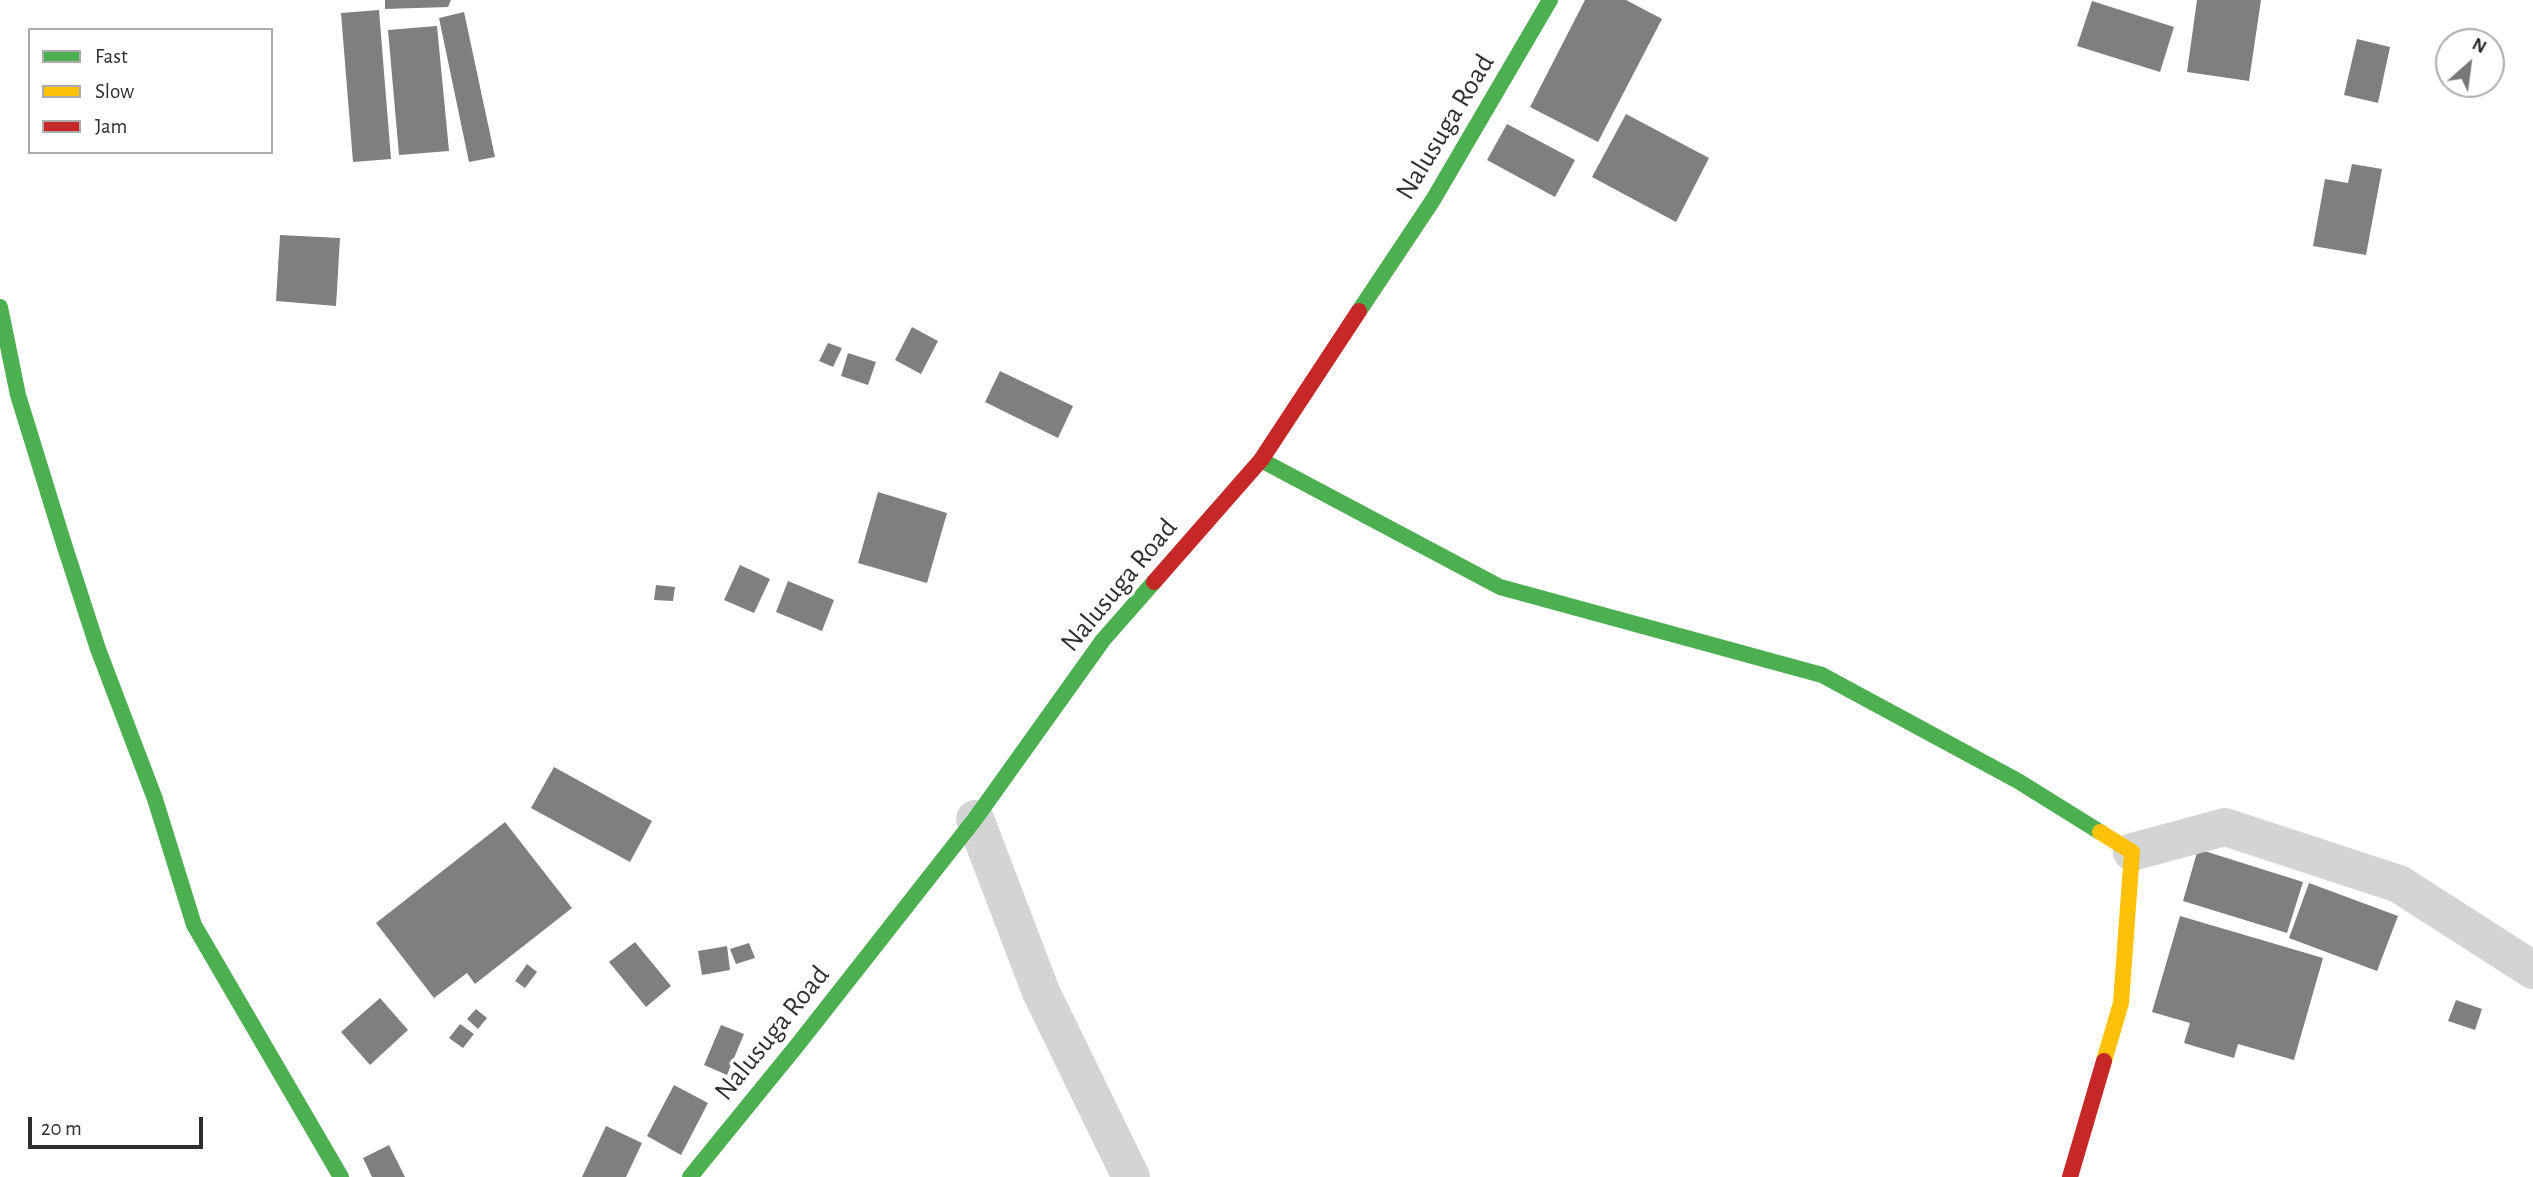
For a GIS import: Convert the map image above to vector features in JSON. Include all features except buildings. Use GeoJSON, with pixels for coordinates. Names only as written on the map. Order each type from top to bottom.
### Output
{"type":"FeatureCollection","features":[{"type":"Feature","properties":{"kind":"street","name":"Nalusuga Road"},"geometry":{"type":"LineString","coordinates":[[690,1177],[975,818],[1102,640],[1261,460],[1433,200],[1550,0]]}},
{"type":"Feature","properties":{"kind":"street"},"geometry":{"type":"LineString","coordinates":[[0,307],[19,395],[63,541],[98,649],[155,799],[194,925],[341,1177]]}},
{"type":"Feature","properties":{"kind":"street"},"geometry":{"type":"LineString","coordinates":[[1261,460],[1500,587],[1822,675],[2018,781],[2133,852],[2225,827],[2399,884],[2533,970]]}},
{"type":"Feature","properties":{"kind":"street"},"geometry":{"type":"LineString","coordinates":[[975,818],[1041,992],[1131,1177]]}},
{"type":"Feature","properties":{"kind":"street"},"geometry":{"type":"LineString","coordinates":[[2070,1177],[2121,1003],[2133,852]]}},
{"type":"Feature","properties":{"kind":"traffic: fast"},"geometry":{"type":"LineString","coordinates":[[1359,311],[1433,200],[1550,0]]}},
{"type":"Feature","properties":{"kind":"traffic: fast"},"geometry":{"type":"LineString","coordinates":[[0,307],[18,395],[63,541],[98,649],[155,799],[194,925],[341,1177]]}},
{"type":"Feature","properties":{"kind":"traffic: fast"},"geometry":{"type":"LineString","coordinates":[[1261,460],[1500,587],[1822,675],[2018,781],[2100,832]]}},
{"type":"Feature","properties":{"kind":"traffic: fast"},"geometry":{"type":"LineString","coordinates":[[690,1177],[975,819],[1103,640],[1154,582]]}},
{"type":"Feature","properties":{"kind":"traffic: slow"},"geometry":{"type":"LineString","coordinates":[[2100,832],[2132,852],[2121,1003],[2104,1061]]}},
{"type":"Feature","properties":{"kind":"traffic: jam"},"geometry":{"type":"LineString","coordinates":[[1154,582],[1261,460],[1359,311]]}},
{"type":"Feature","properties":{"kind":"traffic: jam"},"geometry":{"type":"LineString","coordinates":[[2070,1177],[2104,1061]]}}]}
